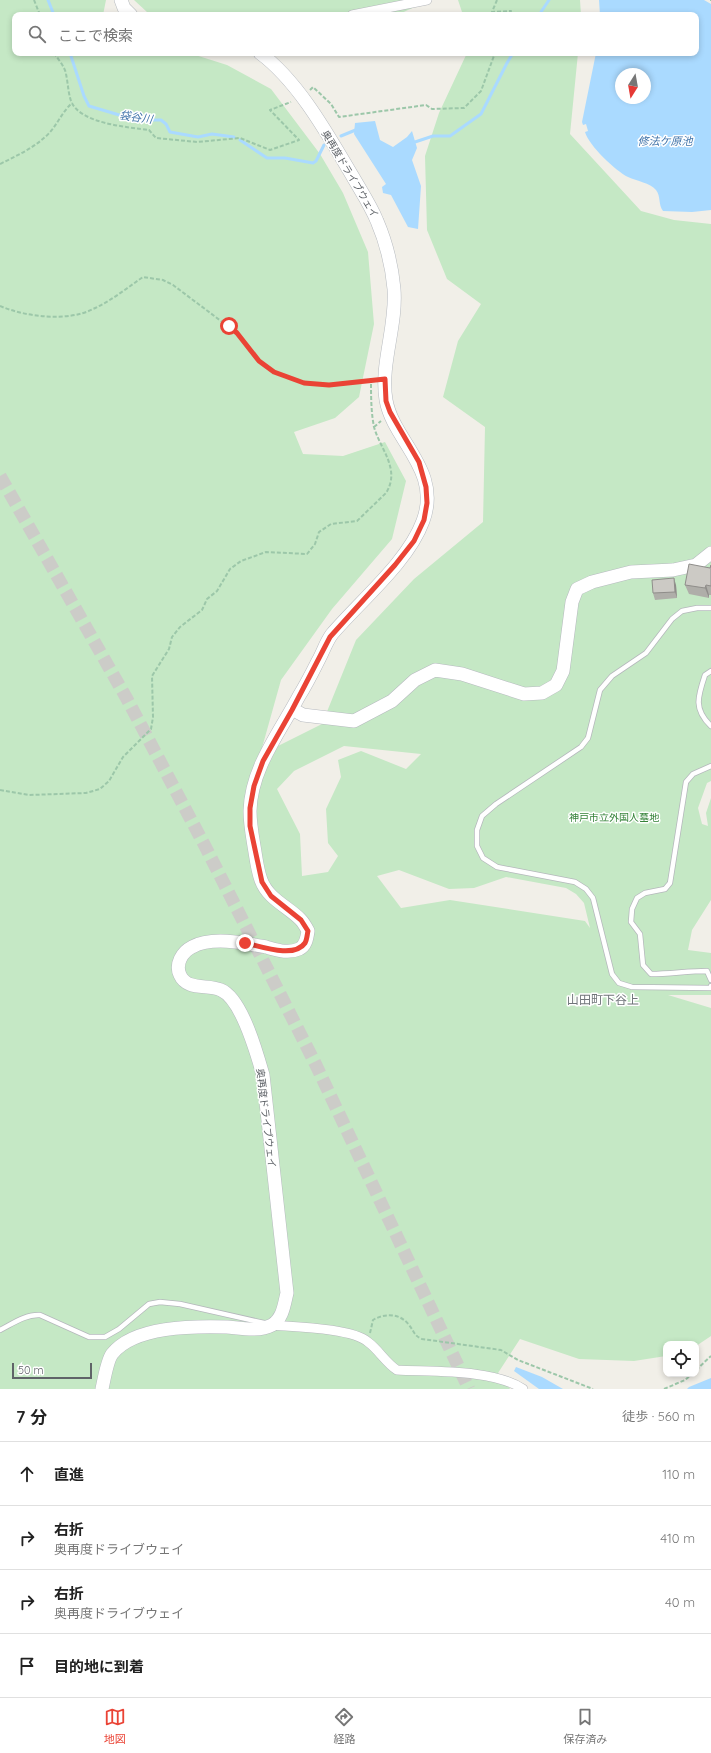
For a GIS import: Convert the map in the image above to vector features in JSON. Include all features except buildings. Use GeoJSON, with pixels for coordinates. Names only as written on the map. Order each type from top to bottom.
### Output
{"type":"FeatureCollection","features":[{"type":"Feature","properties":{"kind":"street"},"geometry":{"type":"LineString","coordinates":[[121,0],[124,8],[128,12]]}},
{"type":"Feature","properties":{"kind":"street"},"geometry":{"type":"LineString","coordinates":[[367,12],[427,0]]}},
{"type":"Feature","properties":{"kind":"street","name":"奥再度ドライブウェイ"},"geometry":{"type":"LineString","coordinates":[[264,56],[276,65],[296,86],[337,150],[376,219],[385,244],[394,290],[392,328],[385,379],[386,401],[392,416],[419,462],[426,487],[427,503],[424,520],[414,541],[395,565],[330,637],[292,710],[263,761],[256,779],[250,808],[250,826],[262,882],[271,896],[301,920],[308,931],[306,942],[300,949],[287,952],[245,943],[216,940],[192,947],[182,955],[179,963],[179,974],[183,980],[193,986],[221,990],[231,998],[246,1025],[263,1075],[287,1293],[282,1314],[271,1325]]}},
{"type":"Feature","properties":{"kind":"street"},"geometry":{"type":"LineString","coordinates":[[292,710],[303,714],[354,721],[392,701],[415,680],[435,670],[462,674],[524,694],[542,693],[556,685],[563,671],[572,602],[577,589],[592,582],[631,572],[673,570],[696,565],[711,553]]}},
{"type":"Feature","properties":{"kind":"street"},"geometry":{"type":"LineString","coordinates":[[102,1389],[111,1356],[122,1343],[138,1336],[180,1328],[215,1327],[256,1329],[271,1325],[348,1332],[368,1341],[388,1364],[397,1370],[473,1373],[516,1384],[523,1389]]}},
{"type":"Feature","properties":{"kind":"lane"},"geometry":{"type":"LineString","coordinates":[[711,608],[696,608],[682,611],[672,619],[646,653],[612,676],[600,690],[588,738],[581,747],[496,804],[482,816],[477,830],[477,846],[484,858],[497,867],[576,882],[586,889],[593,898],[612,974],[619,983],[632,988],[711,988],[711,986]]}},
{"type":"Feature","properties":{"kind":"lane"},"geometry":{"type":"LineString","coordinates":[[711,671],[705,675],[700,692],[698,708],[703,718],[711,726]]}},
{"type":"Feature","properties":{"kind":"lane"},"geometry":{"type":"LineString","coordinates":[[711,766],[693,774],[686,782],[670,883],[665,889],[645,893],[637,898],[632,910],[631,922],[640,934],[643,965],[651,974],[675,974],[684,971],[707,971],[711,980]]}},
{"type":"Feature","properties":{"kind":"lane"},"geometry":{"type":"LineString","coordinates":[[0,1330],[20,1320],[40,1315],[85,1336],[105,1337],[119,1329],[149,1304],[160,1302],[180,1304],[271,1325]]}},
{"type":"Feature","properties":{"kind":"path"},"geometry":{"type":"LineString","coordinates":[[34,0],[39,12]]}},
{"type":"Feature","properties":{"kind":"path"},"geometry":{"type":"LineString","coordinates":[[497,0],[492,12],[510,12]]}},
{"type":"Feature","properties":{"kind":"path"},"geometry":{"type":"LineString","coordinates":[[56,56],[66,73],[68,90],[72,103],[78,111],[88,117],[118,126],[149,130],[156,138],[197,142],[240,138],[270,150],[299,140],[270,110],[292,101]]}},
{"type":"Feature","properties":{"kind":"path"},"geometry":{"type":"LineString","coordinates":[[307,94],[313,87],[331,104],[339,117],[426,105],[432,109],[464,108],[481,91],[494,56]]}},
{"type":"Feature","properties":{"kind":"path"},"geometry":{"type":"LineString","coordinates":[[0,164],[24,152],[46,137],[64,110],[72,103]]}},
{"type":"Feature","properties":{"kind":"path"},"geometry":{"type":"LineString","coordinates":[[0,306],[10,310],[43,317],[77,315],[93,309],[143,277],[163,280],[173,285],[237,333],[259,361],[274,372],[304,383],[329,385],[385,379]]}},
{"type":"Feature","properties":{"kind":"path"},"geometry":{"type":"LineString","coordinates":[[0,790],[28,795],[86,793],[100,789],[109,781],[123,757],[151,729],[153,717],[152,676],[170,649],[172,637],[180,627],[202,610],[207,599],[217,591],[230,569],[241,561],[266,552],[307,554],[315,544],[319,532],[331,524],[357,521],[386,493],[390,488],[392,476],[386,452],[374,427],[371,381]]}},
{"type":"Feature","properties":{"kind":"path"},"geometry":{"type":"LineString","coordinates":[[368,1341],[373,1320],[382,1314],[401,1317],[409,1325],[416,1336],[422,1339],[501,1350],[518,1360],[593,1389]]}},
{"type":"Feature","properties":{"kind":"path"},"geometry":{"type":"LineString","coordinates":[[699,1367],[711,1356]]}},
{"type":"Feature","properties":{"kind":"path"},"geometry":{"type":"LineString","coordinates":[[664,1389],[688,1377]]}},
{"type":"Feature","properties":{"kind":"green space","name":"神戸市立外国人墓地"},"geometry":{"type":"Polygon","coordinates":[[[0,0],[106,0],[104,12],[12,12],[12,56],[198,56],[227,65],[271,89],[320,154],[343,193],[368,252],[374,324],[359,397],[335,418],[294,432],[303,454],[343,456],[385,442],[406,481],[392,539],[332,609],[281,680],[260,755],[322,724],[356,640],[414,579],[483,522],[485,427],[443,397],[458,341],[481,304],[447,279],[427,230],[425,156],[439,113],[466,56],[578,56],[570,134],[641,211],[674,220],[711,224],[711,781],[707,783],[698,808],[702,824],[708,826],[706,813],[711,798],[711,900],[692,930],[688,950],[711,953],[711,995],[668,995],[711,1008],[711,1336],[699,1344],[699,1341],[663,1341],[663,1356],[634,1361],[579,1359],[520,1339],[498,1373],[510,1389],[0,1389],[0,0]],[[344,746],[294,771],[277,789],[300,834],[302,876],[328,872],[338,856],[328,843],[326,809],[341,777],[338,760],[361,751],[406,769],[421,754],[344,746]],[[399,870],[377,876],[401,908],[450,900],[585,921],[590,928],[584,903],[576,894],[566,888],[506,877],[474,888],[449,889],[399,870]]]}},
{"type":"Feature","properties":{"kind":"green space"},"geometry":{"type":"Polygon","coordinates":[[[134,0],[430,0],[404,12],[147,12],[134,0]]]}},
{"type":"Feature","properties":{"kind":"green space"},"geometry":{"type":"Polygon","coordinates":[[[458,0],[580,0],[581,12],[462,12],[458,0]]]}},
{"type":"Feature","properties":{"kind":"water","name":"修法ケ原池"},"geometry":{"type":"Polygon","coordinates":[[[599,0],[704,0],[711,4],[711,210],[692,212],[663,211],[660,206],[656,190],[647,184],[628,177],[610,164],[592,144],[585,132],[588,131],[586,124],[583,125],[582,122],[595,56],[699,56],[699,12],[600,12],[599,0]]]}},
{"type":"Feature","properties":{"kind":"water"},"geometry":{"type":"Polygon","coordinates":[[[375,121],[380,140],[393,147],[407,137],[412,131],[417,148],[412,160],[421,186],[418,229],[408,227],[391,195],[383,193],[382,187],[386,184],[354,134],[355,123],[375,121]]]}},
{"type":"Feature","properties":{"kind":"water"},"geometry":{"type":"Polygon","coordinates":[[[516,1367],[542,1377],[563,1389],[539,1389],[514,1371],[516,1367]]]}},
{"type":"Feature","properties":{"kind":"water"},"geometry":{"type":"Polygon","coordinates":[[[711,1378],[711,1389],[687,1389],[689,1387],[711,1378]]]}},
{"type":"Feature","properties":{"kind":"waterway","name":"袋谷川"},"geometry":{"type":"LineString","coordinates":[[48,0],[53,12]]}},
{"type":"Feature","properties":{"kind":"waterway"},"geometry":{"type":"LineString","coordinates":[[541,12],[549,0]]}},
{"type":"Feature","properties":{"kind":"waterway","name":"袋谷川"},"geometry":{"type":"LineString","coordinates":[[71,56],[84,96],[89,106],[139,120],[161,120],[166,124],[170,132],[198,137],[212,134],[234,137]]}},
{"type":"Feature","properties":{"kind":"waterway"},"geometry":{"type":"LineString","coordinates":[[412,143],[433,136],[450,136],[481,114],[511,56]]}},
{"type":"Feature","properties":{"kind":"waterway"},"geometry":{"type":"LineString","coordinates":[[341,136],[358,129]]}},
{"type":"Feature","properties":{"kind":"waterway"},"geometry":{"type":"LineString","coordinates":[[240,140],[267,158],[285,158],[313,163],[316,161],[324,145]]}},
{"type":"Feature","properties":{"kind":"tunnel"},"geometry":{"type":"LineString","coordinates":[[0,476],[127,699],[206,848],[315,1063],[469,1389]]}},
{"type":"Feature","properties":{"kind":"district","name":"山田町下谷上"},"geometry":{"type":"Point","coordinates":[603,999]}},
{"type":"Feature","properties":{"kind":"route"},"geometry":{"type":"LineString","coordinates":[[229,326],[237,333],[259,361],[274,372],[304,383],[329,385],[385,379],[386,401],[393,420],[419,462],[426,487],[427,503],[424,520],[414,541],[395,565],[330,637],[292,710],[263,761],[254,786],[250,808],[250,826],[262,882],[271,896],[301,920],[308,931],[306,942],[300,949],[287,952],[245,943]]}}]}
